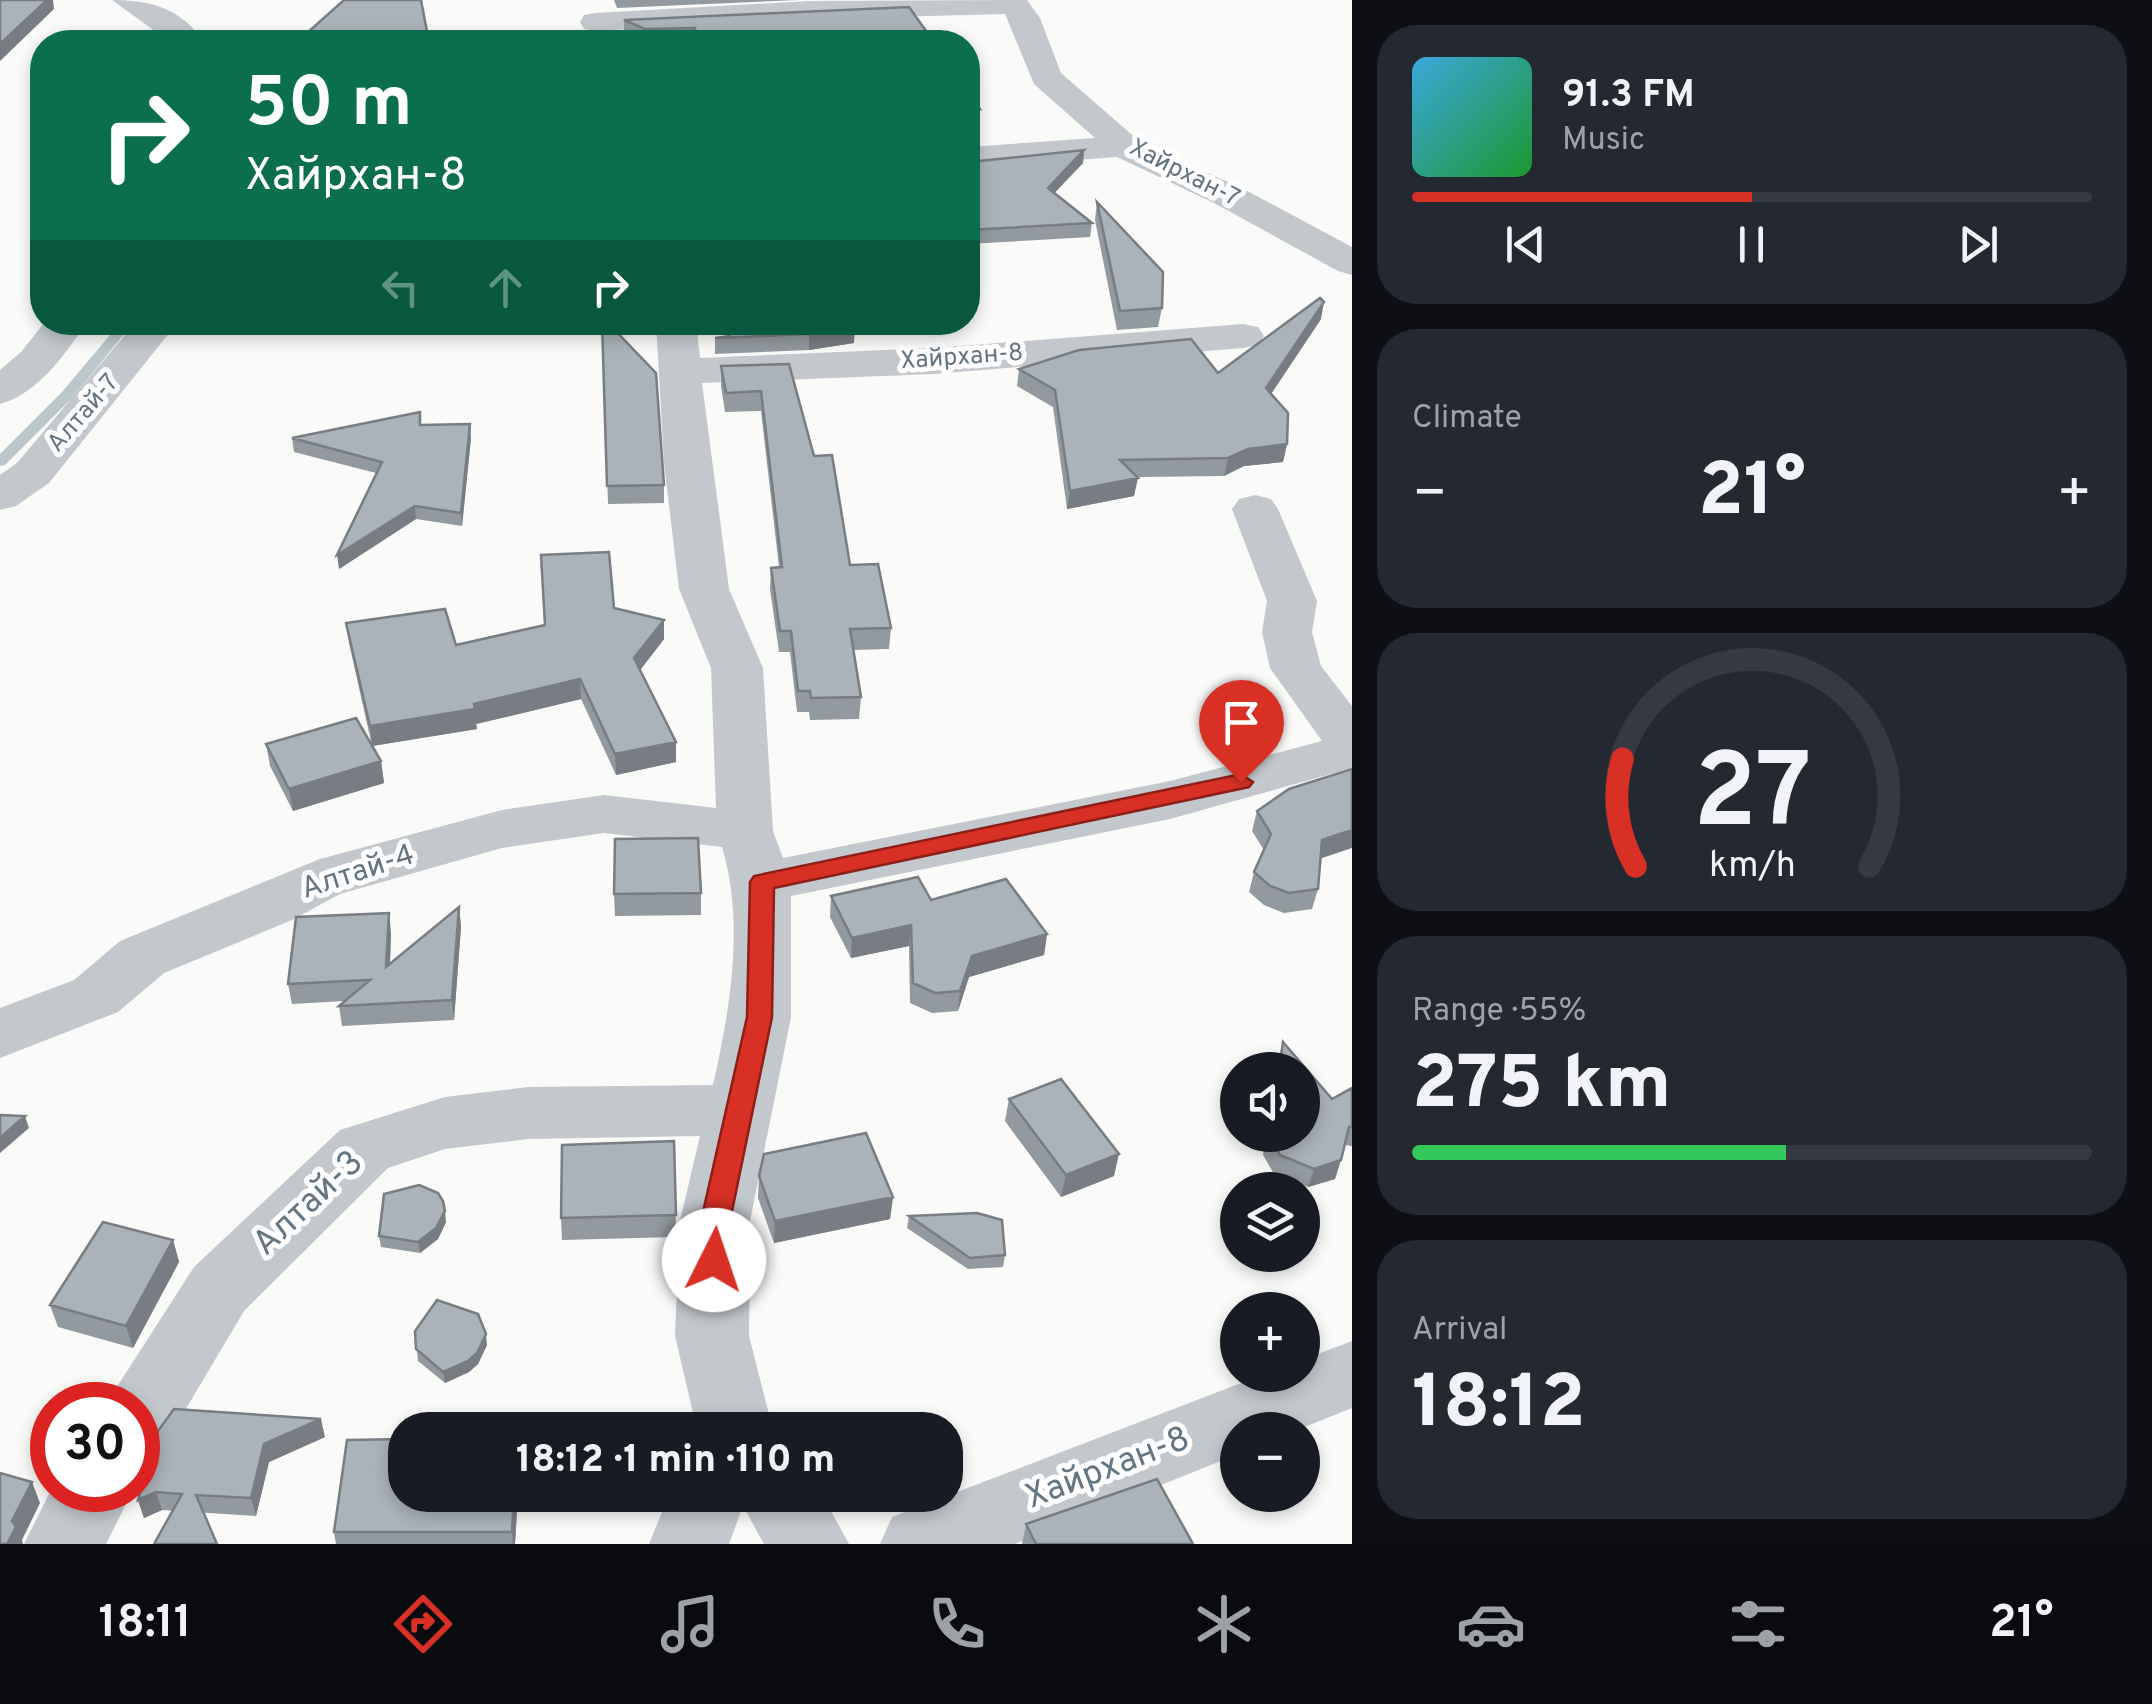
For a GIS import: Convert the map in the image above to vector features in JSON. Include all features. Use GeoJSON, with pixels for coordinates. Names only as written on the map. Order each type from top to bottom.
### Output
{"type":"FeatureCollection","features":[{"type":"Feature","properties":{"kind":"street"},"geometry":{"type":"LineString","coordinates":[[127,0],[174,30]]}},
{"type":"Feature","properties":{"kind":"street"},"geometry":{"type":"LineString","coordinates":[[594,22],[1012,3]]}},
{"type":"Feature","properties":{"kind":"street","name":"Хайрхан-7"},"geometry":{"type":"LineString","coordinates":[[1012,3],[1025,18],[1046,77],[1134,154],[1227,195],[1302,220],[1352,263]]}},
{"type":"Feature","properties":{"kind":"street"},"geometry":{"type":"LineString","coordinates":[[980,157],[1125,146]]}},
{"type":"Feature","properties":{"kind":"street"},"geometry":{"type":"LineString","coordinates":[[0,391],[36,361],[57,335]]}},
{"type":"Feature","properties":{"kind":"street","name":"Алтай-7"},"geometry":{"type":"LineString","coordinates":[[0,496],[33,473],[147,335]]}},
{"type":"Feature","properties":{"kind":"street"},"geometry":{"type":"LineString","coordinates":[[677,335],[704,589],[737,668],[753,856],[760,1017],[715,1221],[712,1336],[722,1412]]}},
{"type":"Feature","properties":{"kind":"street","name":"Хайрхан-8"},"geometry":{"type":"LineString","coordinates":[[680,370],[934,361],[1243,336]]}},
{"type":"Feature","properties":{"kind":"street"},"geometry":{"type":"LineString","coordinates":[[753,856],[1170,800],[1352,747],[1296,668],[1287,632],[1292,601],[1255,509]]}},
{"type":"Feature","properties":{"kind":"street","name":"Алтай-4"},"geometry":{"type":"LineString","coordinates":[[0,1034],[96,996],[142,957],[338,874],[502,830],[604,814],[753,856]]}},
{"type":"Feature","properties":{"kind":"street","name":"Алтай-3"},"geometry":{"type":"LineString","coordinates":[[160,1385],[220,1290],[364,1149],[445,1123],[528,1114],[739,1110]]}},
{"type":"Feature","properties":{"kind":"street","name":"Хайрхан-8"},"geometry":{"type":"LineString","coordinates":[[920,1544],[1352,1374]]}},
{"type":"Feature","properties":{"kind":"street"},"geometry":{"type":"LineString","coordinates":[[64,1544],[82,1512]]}},
{"type":"Feature","properties":{"kind":"street"},"geometry":{"type":"LineString","coordinates":[[690,1544],[702,1512]]}},
{"type":"Feature","properties":{"kind":"street"},"geometry":{"type":"LineString","coordinates":[[788,1512],[809,1544]]}},
{"type":"Feature","properties":{"kind":"building"},"geometry":{"type":"Polygon","coordinates":[[[0,0],[47,0],[0,44],[0,0]]]}},
{"type":"Feature","properties":{"kind":"building"},"geometry":{"type":"Polygon","coordinates":[[[344,0],[421,0],[427,30],[310,30],[344,0]]]}},
{"type":"Feature","properties":{"kind":"building"},"geometry":{"type":"Polygon","coordinates":[[[909,7],[925,30],[645,29],[624,20],[909,7]]]}},
{"type":"Feature","properties":{"kind":"building"},"geometry":{"type":"Polygon","coordinates":[[[1084,150],[1048,188],[1092,223],[980,229],[980,161],[1084,150]]]}},
{"type":"Feature","properties":{"kind":"building"},"geometry":{"type":"Polygon","coordinates":[[[1097,202],[1163,272],[1162,308],[1120,311],[1097,202]]]}},
{"type":"Feature","properties":{"kind":"building"},"geometry":{"type":"Polygon","coordinates":[[[1320,298],[1324,302],[1266,388],[1288,413],[1287,444],[1248,449],[1228,458],[1120,460],[1138,478],[1070,491],[1055,390],[1019,369],[1079,350],[1191,339],[1218,373],[1320,298]]]}},
{"type":"Feature","properties":{"kind":"building"},"geometry":{"type":"Polygon","coordinates":[[[602,335],[619,335],[656,373],[664,485],[607,486],[602,335]]]}},
{"type":"Feature","properties":{"kind":"building"},"geometry":{"type":"Polygon","coordinates":[[[730,335],[786,335],[715,338],[730,335]]]}},
{"type":"Feature","properties":{"kind":"building"},"geometry":{"type":"Polygon","coordinates":[[[789,364],[814,456],[832,455],[850,565],[878,564],[891,628],[850,629],[861,697],[811,698],[810,691],[798,691],[791,631],[780,631],[771,568],[782,567],[761,391],[726,393],[721,366],[789,364]]]}},
{"type":"Feature","properties":{"kind":"building"},"geometry":{"type":"Polygon","coordinates":[[[420,412],[420,425],[470,424],[461,513],[415,506],[337,555],[382,462],[292,438],[420,412]]]}},
{"type":"Feature","properties":{"kind":"building"},"geometry":{"type":"Polygon","coordinates":[[[609,552],[614,608],[664,620],[634,658],[676,742],[615,754],[580,679],[474,704],[475,709],[370,726],[346,623],[445,609],[456,645],[545,625],[541,555],[609,552]]]}},
{"type":"Feature","properties":{"kind":"building"},"geometry":{"type":"Polygon","coordinates":[[[356,718],[381,761],[289,789],[266,744],[356,718]]]}},
{"type":"Feature","properties":{"kind":"building"},"geometry":{"type":"Polygon","coordinates":[[[1352,769],[1352,830],[1322,840],[1318,889],[1289,893],[1270,886],[1254,872],[1271,834],[1257,811],[1289,789],[1352,769]]]}},
{"type":"Feature","properties":{"kind":"building"},"geometry":{"type":"Polygon","coordinates":[[[698,838],[701,893],[614,894],[615,839],[698,838]]]}},
{"type":"Feature","properties":{"kind":"building"},"geometry":{"type":"Polygon","coordinates":[[[918,877],[931,900],[1006,879],[1047,934],[972,956],[960,991],[935,993],[913,983],[911,925],[852,938],[831,896],[918,877]]]}},
{"type":"Feature","properties":{"kind":"building"},"geometry":{"type":"Polygon","coordinates":[[[459,907],[452,1000],[339,1006],[370,980],[288,984],[296,917],[389,913],[386,967],[459,907]]]}},
{"type":"Feature","properties":{"kind":"building"},"geometry":{"type":"Polygon","coordinates":[[[1061,1079],[1119,1154],[1066,1175],[1009,1099],[1061,1079]]]}},
{"type":"Feature","properties":{"kind":"building"},"geometry":{"type":"Polygon","coordinates":[[[1320,1085],[1332,1099],[1352,1088],[1352,1127],[1341,1160],[1314,1169],[1278,1152],[1320,1152],[1320,1085]]]}},
{"type":"Feature","properties":{"kind":"building"},"geometry":{"type":"Polygon","coordinates":[[[0,1115],[25,1116],[0,1138],[0,1115]]]}},
{"type":"Feature","properties":{"kind":"building"},"geometry":{"type":"Polygon","coordinates":[[[866,1133],[893,1197],[775,1221],[759,1176],[764,1154],[866,1133]]]}},
{"type":"Feature","properties":{"kind":"building"},"geometry":{"type":"Polygon","coordinates":[[[674,1141],[676,1215],[561,1218],[562,1145],[674,1141]]]}},
{"type":"Feature","properties":{"kind":"building"},"geometry":{"type":"Polygon","coordinates":[[[419,1185],[438,1193],[443,1201],[445,1211],[436,1228],[418,1242],[379,1236],[384,1194],[419,1185]]]}},
{"type":"Feature","properties":{"kind":"building"},"geometry":{"type":"Polygon","coordinates":[[[977,1213],[1002,1220],[1005,1255],[970,1258],[909,1216],[977,1213]]]}},
{"type":"Feature","properties":{"kind":"building"},"geometry":{"type":"Polygon","coordinates":[[[103,1222],[173,1240],[126,1326],[50,1305],[103,1222]]]}},
{"type":"Feature","properties":{"kind":"building"},"geometry":{"type":"Polygon","coordinates":[[[437,1300],[478,1314],[486,1334],[477,1353],[468,1361],[443,1372],[416,1349],[415,1331],[437,1300]]]}},
{"type":"Feature","properties":{"kind":"building"},"geometry":{"type":"Polygon","coordinates":[[[174,1409],[321,1419],[264,1444],[251,1498],[196,1495],[217,1544],[154,1544],[182,1494],[160,1492],[160,1428],[174,1409]]]}},
{"type":"Feature","properties":{"kind":"building"},"geometry":{"type":"Polygon","coordinates":[[[388,1439],[388,1512],[513,1512],[512,1532],[334,1532],[347,1440],[388,1439]]]}},
{"type":"Feature","properties":{"kind":"building"},"geometry":{"type":"Polygon","coordinates":[[[0,1473],[30,1481],[30,1486],[12,1521],[16,1527],[7,1544],[0,1544],[0,1473]]]}},
{"type":"Feature","properties":{"kind":"building"},"geometry":{"type":"Polygon","coordinates":[[[1157,1479],[1193,1544],[1036,1544],[1026,1524],[1157,1479]]]}},
{"type":"Feature","properties":{"kind":"waterway"},"geometry":{"type":"LineString","coordinates":[[0,462],[67,395],[117,335]]}},
{"type":"Feature","properties":{"kind":"route"},"geometry":{"type":"LineString","coordinates":[[714,1260],[715,1221],[760,1017],[762,882],[1170,800],[1241,782]]}}]}
